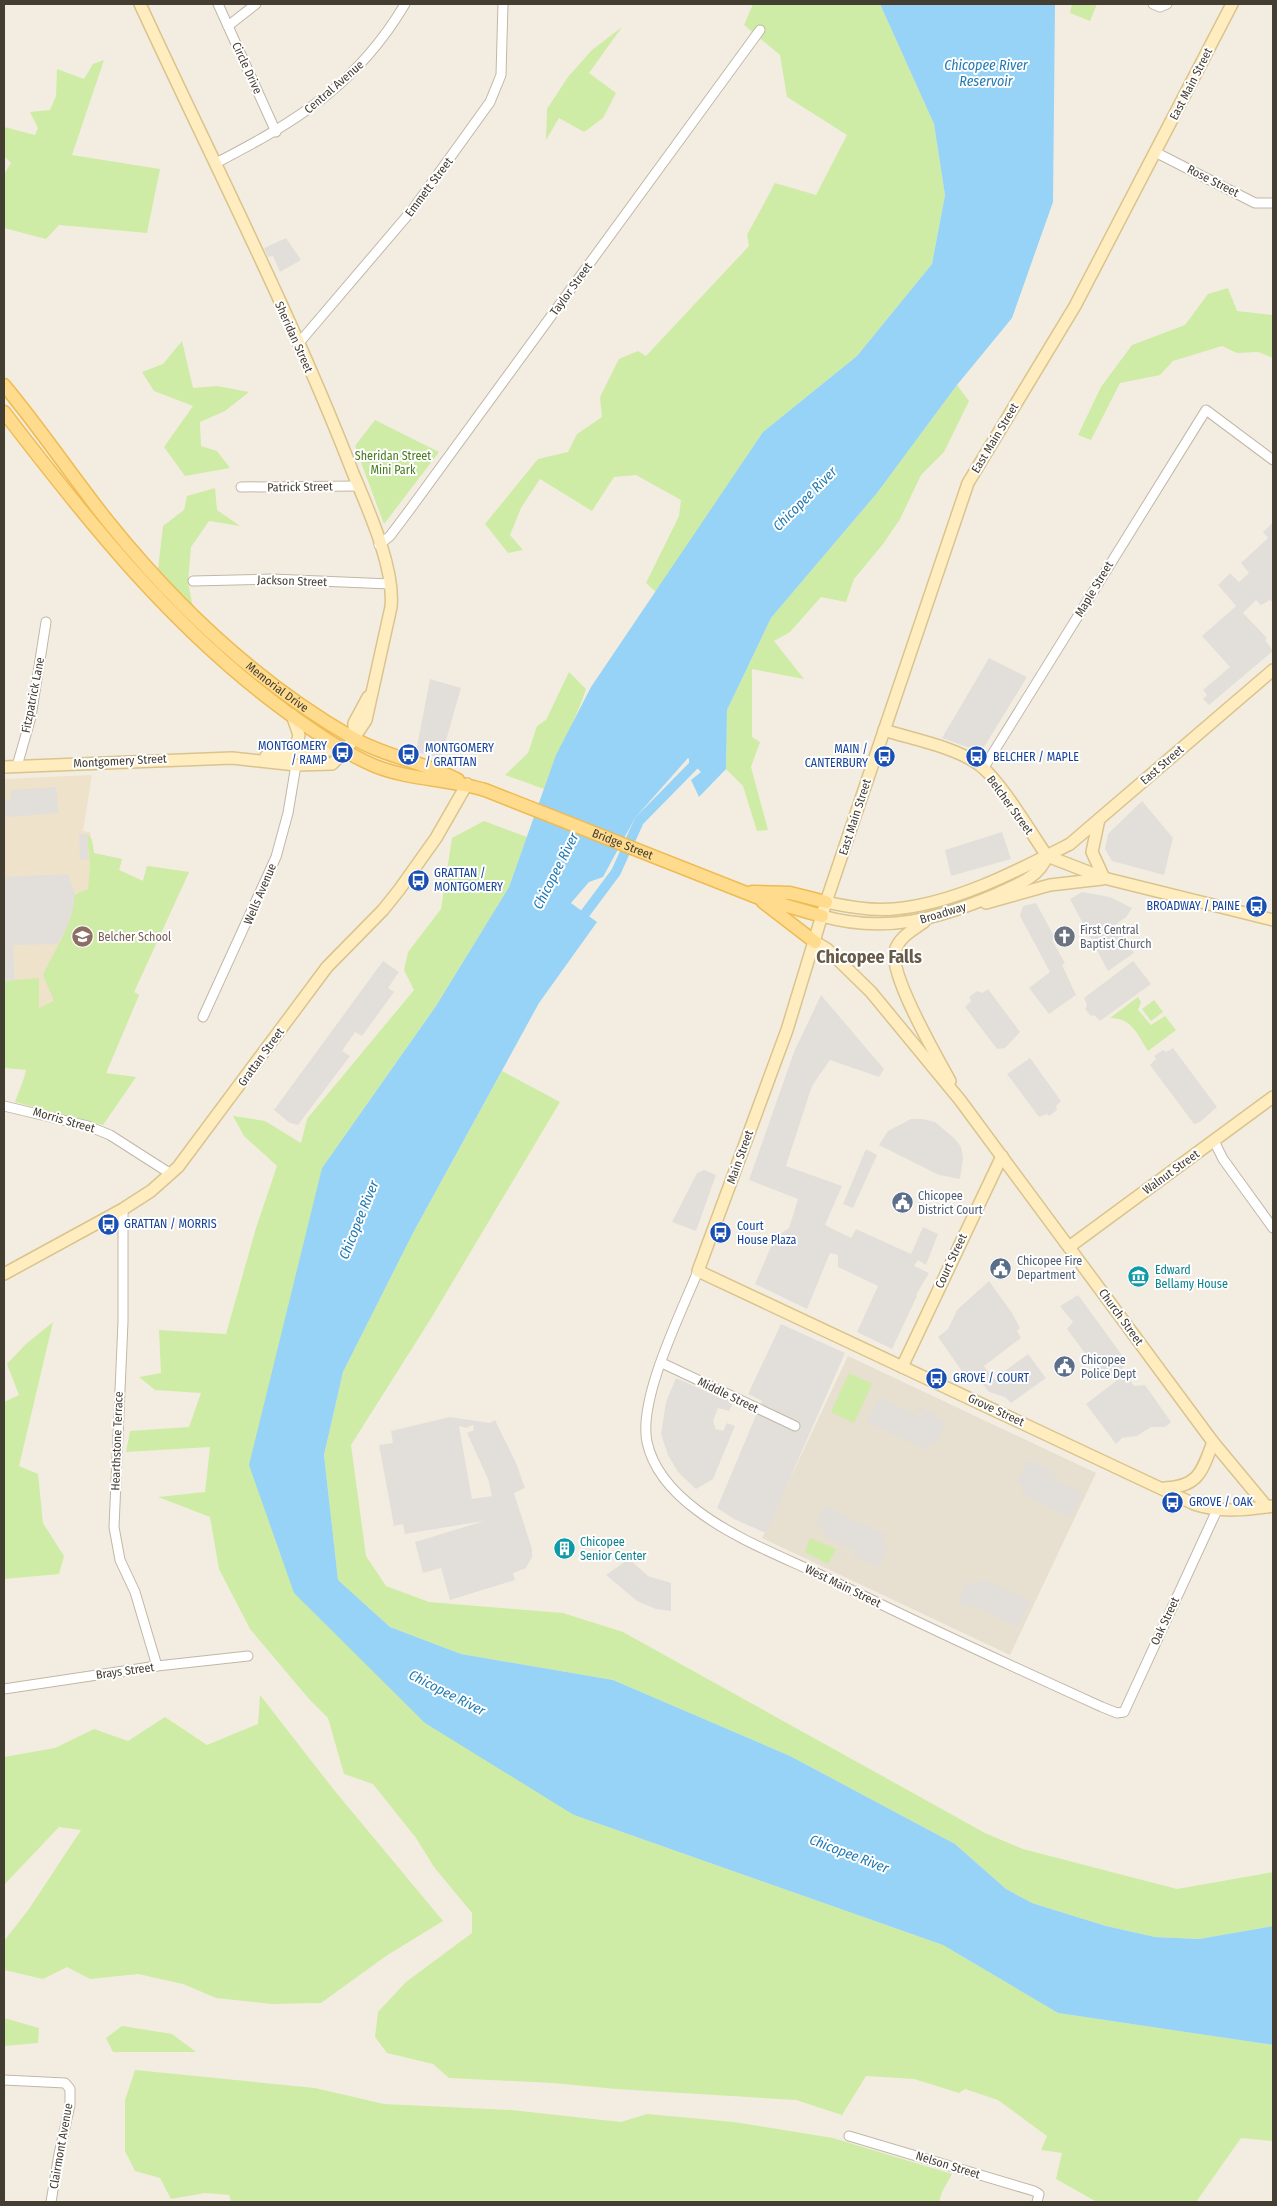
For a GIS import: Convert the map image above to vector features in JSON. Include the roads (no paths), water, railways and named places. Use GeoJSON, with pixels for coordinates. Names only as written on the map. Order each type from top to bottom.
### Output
{"type":"FeatureCollection","features":[{"type":"Feature","properties":{"kind":"main road","name":"Sheridan Street"},"geometry":{"type":"LineString","coordinates":[[140,4],[216,163],[337,430],[379,545],[390,584],[391,607],[366,720],[354,739]]}},
{"type":"Feature","properties":{"kind":"main road","name":"East Main Street"},"geometry":{"type":"LineString","coordinates":[[826,902],[968,483],[1076,306],[1231,4]]}},
{"type":"Feature","properties":{"kind":"main road","name":"Memorial Drive"},"geometry":{"type":"LineString","coordinates":[[4,385],[109,523],[168,589],[248,665],[354,739],[380,751],[428,765],[467,784]]}},
{"type":"Feature","properties":{"kind":"main road","name":"Memorial Drive"},"geometry":{"type":"LineString","coordinates":[[4,412],[104,539],[155,597],[219,658],[292,715],[346,750],[378,767],[424,779],[467,784]]}},
{"type":"Feature","properties":{"kind":"main road","name":"East Street"},"geometry":{"type":"LineString","coordinates":[[1047,856],[1070,844],[1273,670]]}},
{"type":"Feature","properties":{"kind":"main road","name":"Memorial Drive"},"geometry":{"type":"LineString","coordinates":[[292,715],[299,735],[295,760]]}},
{"type":"Feature","properties":{"kind":"main road","name":"Belcher Street"},"geometry":{"type":"LineString","coordinates":[[884,730],[953,752],[979,764],[998,785],[1047,856]]}},
{"type":"Feature","properties":{"kind":"main road"},"geometry":{"type":"LineString","coordinates":[[346,750],[354,739]]}},
{"type":"Feature","properties":{"kind":"main road","name":"Montgomery Street"},"geometry":{"type":"LineString","coordinates":[[295,760],[322,750],[346,750]]}},
{"type":"Feature","properties":{"kind":"main road","name":"Montgomery Street"},"geometry":{"type":"LineString","coordinates":[[4,767],[237,758],[295,760],[310,766],[332,764],[346,750]]}},
{"type":"Feature","properties":{"kind":"main road"},"geometry":{"type":"LineString","coordinates":[[424,779],[428,765]]}},
{"type":"Feature","properties":{"kind":"main road","name":"Bridge Street"},"geometry":{"type":"LineString","coordinates":[[467,784],[754,895],[822,916]]}},
{"type":"Feature","properties":{"kind":"main road","name":"Grattan Street"},"geometry":{"type":"LineString","coordinates":[[4,1274],[123,1209],[151,1191],[171,1174],[194,1148],[327,967],[400,890],[436,838],[467,784]]}},
{"type":"Feature","properties":{"kind":"main road"},"geometry":{"type":"LineString","coordinates":[[1100,819],[1092,852],[1104,878]]}},
{"type":"Feature","properties":{"kind":"main road"},"geometry":{"type":"LineString","coordinates":[[1047,856],[1104,878],[1273,920]]}},
{"type":"Feature","properties":{"kind":"main road","name":"Broadway"},"geometry":{"type":"LineString","coordinates":[[826,902],[879,909],[918,905],[983,885],[1047,856]]}},
{"type":"Feature","properties":{"kind":"main road","name":"Broadway"},"geometry":{"type":"LineString","coordinates":[[822,916],[849,922],[876,924],[928,920],[963,908],[1031,877],[1044,866],[1047,856]]}},
{"type":"Feature","properties":{"kind":"main road"},"geometry":{"type":"LineString","coordinates":[[963,908],[1002,900],[1050,885],[1104,878]]}},
{"type":"Feature","properties":{"kind":"main road","name":"Bridge Street"},"geometry":{"type":"LineString","coordinates":[[754,895],[790,893],[826,902]]}},
{"type":"Feature","properties":{"kind":"main road"},"geometry":{"type":"LineString","coordinates":[[754,895],[772,911],[815,942]]}},
{"type":"Feature","properties":{"kind":"main road","name":"Main Street"},"geometry":{"type":"LineString","coordinates":[[698,1270],[787,1030],[826,902]]}},
{"type":"Feature","properties":{"kind":"main road","name":"Church Street"},"geometry":{"type":"LineString","coordinates":[[928,920],[902,939],[894,953],[894,962],[904,991],[928,1042],[960,1100]]}},
{"type":"Feature","properties":{"kind":"main road","name":"Church Street"},"geometry":{"type":"LineString","coordinates":[[815,942],[827,949],[871,992],[960,1100],[1213,1442],[1270,1507]]}},
{"type":"Feature","properties":{"kind":"main road","name":"Walnut Street"},"geometry":{"type":"LineString","coordinates":[[1069,1247],[1273,1097]]}},
{"type":"Feature","properties":{"kind":"main road","name":"Court Street"},"geometry":{"type":"LineString","coordinates":[[902,1367],[1002,1156]]}},
{"type":"Feature","properties":{"kind":"main road","name":"Grove Street"},"geometry":{"type":"LineString","coordinates":[[698,1270],[1194,1504],[1218,1510],[1236,1511],[1270,1507]]}},
{"type":"Feature","properties":{"kind":"main road"},"geometry":{"type":"LineString","coordinates":[[1160,1488],[1180,1487],[1194,1480],[1203,1469],[1213,1442]]}},
{"type":"Feature","properties":{"kind":"street","name":"Circle Drive"},"geometry":{"type":"LineString","coordinates":[[218,4],[276,132]]}},
{"type":"Feature","properties":{"kind":"street"},"geometry":{"type":"LineString","coordinates":[[228,26],[256,4]]}},
{"type":"Feature","properties":{"kind":"street","name":"Central Avenue"},"geometry":{"type":"LineString","coordinates":[[216,163],[276,132],[308,111],[372,53],[406,4]]}},
{"type":"Feature","properties":{"kind":"street","name":"Emmett Street"},"geometry":{"type":"LineString","coordinates":[[298,344],[413,210],[490,102],[501,75],[504,4]]}},
{"type":"Feature","properties":{"kind":"street"},"geometry":{"type":"LineString","coordinates":[[1153,4],[1160,7],[1167,4]]}},
{"type":"Feature","properties":{"kind":"street","name":"Taylor Street"},"geometry":{"type":"LineString","coordinates":[[379,545],[390,536],[760,30]]}},
{"type":"Feature","properties":{"kind":"street","name":"Rose Street"},"geometry":{"type":"LineString","coordinates":[[1155,152],[1255,202],[1273,203]]}},
{"type":"Feature","properties":{"kind":"street","name":"Maple Street"},"geometry":{"type":"LineString","coordinates":[[983,769],[1206,410],[1273,460]]}},
{"type":"Feature","properties":{"kind":"street","name":"Patrick Street"},"geometry":{"type":"LineString","coordinates":[[241,487],[358,486]]}},
{"type":"Feature","properties":{"kind":"street","name":"Jackson Street"},"geometry":{"type":"LineString","coordinates":[[193,581],[272,580],[390,584]]}},
{"type":"Feature","properties":{"kind":"street","name":"Fitzpatrick Lane"},"geometry":{"type":"LineString","coordinates":[[17,766],[30,717],[46,622]]}},
{"type":"Feature","properties":{"kind":"street","name":"Wells Avenue"},"geometry":{"type":"LineString","coordinates":[[203,1017],[276,857],[288,813],[295,760]]}},
{"type":"Feature","properties":{"kind":"street","name":"Morris Street"},"geometry":{"type":"LineString","coordinates":[[4,1106],[88,1126],[126,1145],[171,1174]]}},
{"type":"Feature","properties":{"kind":"street"},"geometry":{"type":"LineString","coordinates":[[1214,1141],[1223,1159],[1273,1228]]}},
{"type":"Feature","properties":{"kind":"street","name":"Hearthstone Terrace"},"geometry":{"type":"LineString","coordinates":[[123,1209],[123,1322],[114,1527],[120,1560],[135,1592],[158,1666]]}},
{"type":"Feature","properties":{"kind":"street","name":"Main Street"},"geometry":{"type":"LineString","coordinates":[[647,1408],[662,1363],[698,1270]]}},
{"type":"Feature","properties":{"kind":"street","name":"Middle Street"},"geometry":{"type":"LineString","coordinates":[[662,1363],[795,1426]]}},
{"type":"Feature","properties":{"kind":"street","name":"West Main Street"},"geometry":{"type":"LineString","coordinates":[[647,1408],[647,1441],[657,1469],[680,1495],[710,1519],[898,1613],[1102,1707]]}},
{"type":"Feature","properties":{"kind":"street","name":"Oak Street"},"geometry":{"type":"LineString","coordinates":[[1102,1707],[1117,1713],[1124,1712],[1218,1510]]}},
{"type":"Feature","properties":{"kind":"street","name":"Brays Street"},"geometry":{"type":"LineString","coordinates":[[4,1690],[158,1666],[248,1656]]}},
{"type":"Feature","properties":{"kind":"street","name":"Clairmont Avenue"},"geometry":{"type":"LineString","coordinates":[[4,2080],[65,2083],[70,2089],[70,2105],[51,2202]]}},
{"type":"Feature","properties":{"kind":"street","name":"Nelson Street"},"geometry":{"type":"LineString","coordinates":[[849,2136],[1034,2191],[1039,2194],[1037,2202]]}},
{"type":"Feature","properties":{"kind":"water"},"geometry":{"type":"Polygon","coordinates":[[[880,4],[1055,4],[1053,202],[1012,318],[957,385],[877,493],[771,618],[727,710],[726,769],[699,797],[691,780],[701,772],[688,758],[635,818],[603,877],[589,882],[571,903],[597,922],[539,1003],[413,1233],[343,1372],[324,1455],[338,1580],[390,1627],[461,1654],[613,1680],[790,1756],[955,1844],[1006,1889],[1032,1903],[1106,1926],[1155,1937],[1199,1939],[1273,1926],[1273,2045],[1058,2013],[943,1945],[574,1815],[425,1723],[294,1593],[249,1465],[322,1168],[436,1006],[509,887],[556,755],[591,687],[763,432],[857,356],[932,264],[945,195],[934,124],[880,4]]]}},
{"type":"Feature","properties":{"kind":"waterway"},"geometry":{"type":"LineString","coordinates":[[578,923],[616,872],[639,821],[694,765],[694,753]]}},
{"type":"Feature","properties":{"kind":"place","name":"MONTGOMERY / RAMP"},"geometry":{"type":"Point","coordinates":[343,753]}},
{"type":"Feature","properties":{"kind":"place","name":"MONTGOMERY / GRATTAN"},"geometry":{"type":"Point","coordinates":[409,755]}},
{"type":"Feature","properties":{"kind":"place","name":"MAIN / CANTERBURY"},"geometry":{"type":"Point","coordinates":[884,756]}},
{"type":"Feature","properties":{"kind":"place","name":"BELCHER / MAPLE"},"geometry":{"type":"Point","coordinates":[977,757]}},
{"type":"Feature","properties":{"kind":"place","name":"GRATTAN / MONTGOMERY"},"geometry":{"type":"Point","coordinates":[418,880]}},
{"type":"Feature","properties":{"kind":"place","name":"BROADWAY / PAINE"},"geometry":{"type":"Point","coordinates":[1256,906]}},
{"type":"Feature","properties":{"kind":"place","name":"Belcher School"},"geometry":{"type":"Point","coordinates":[82,937]}},
{"type":"Feature","properties":{"kind":"place","name":"First Central Baptist Church"},"geometry":{"type":"Point","coordinates":[1064,937]}},
{"type":"Feature","properties":{"kind":"place","name":"Chicopee District Court"},"geometry":{"type":"Point","coordinates":[902,1203]}},
{"type":"Feature","properties":{"kind":"place","name":"GRATTAN / MORRIS"},"geometry":{"type":"Point","coordinates":[108,1224]}},
{"type":"Feature","properties":{"kind":"place","name":"Court House Plaza"},"geometry":{"type":"Point","coordinates":[721,1233]}},
{"type":"Feature","properties":{"kind":"place","name":"Chicopee Fire Department"},"geometry":{"type":"Point","coordinates":[1001,1268]}},
{"type":"Feature","properties":{"kind":"place","name":"Edward Bellamy House"},"geometry":{"type":"Point","coordinates":[1139,1277]}},
{"type":"Feature","properties":{"kind":"place","name":"Chicopee Police Dept"},"geometry":{"type":"Point","coordinates":[1065,1367]}},
{"type":"Feature","properties":{"kind":"place","name":"GROVE / COURT"},"geometry":{"type":"Point","coordinates":[937,1378]}},
{"type":"Feature","properties":{"kind":"place","name":"GROVE / OAK"},"geometry":{"type":"Point","coordinates":[1173,1502]}},
{"type":"Feature","properties":{"kind":"place","name":"Chicopee Senior Center"},"geometry":{"type":"Point","coordinates":[564,1549]}},
{"type":"Feature","properties":{"kind":"district","name":"Chicopee Falls"},"geometry":{"type":"Point","coordinates":[869,957]}},
{"type":"Feature","properties":{"kind":"water label","name":"Chicopee River Reservoir"},"geometry":{"type":"Point","coordinates":[986,74]}},
{"type":"Feature","properties":{"kind":"water label","name":"Chicopee River"},"geometry":{"type":"Point","coordinates":[805,499]}},
{"type":"Feature","properties":{"kind":"water label","name":"Chicopee River"},"geometry":{"type":"Point","coordinates":[556,871]}},
{"type":"Feature","properties":{"kind":"water label","name":"Chicopee River"},"geometry":{"type":"Point","coordinates":[359,1220]}},
{"type":"Feature","properties":{"kind":"water label","name":"Chicopee River"},"geometry":{"type":"Point","coordinates":[447,1693]}},
{"type":"Feature","properties":{"kind":"water label","name":"Chicopee River"},"geometry":{"type":"Point","coordinates":[849,1854]}},
{"type":"Feature","properties":{"kind":"park label","name":"Sheridan Street Mini Park"},"geometry":{"type":"Point","coordinates":[393,463]}}]}
